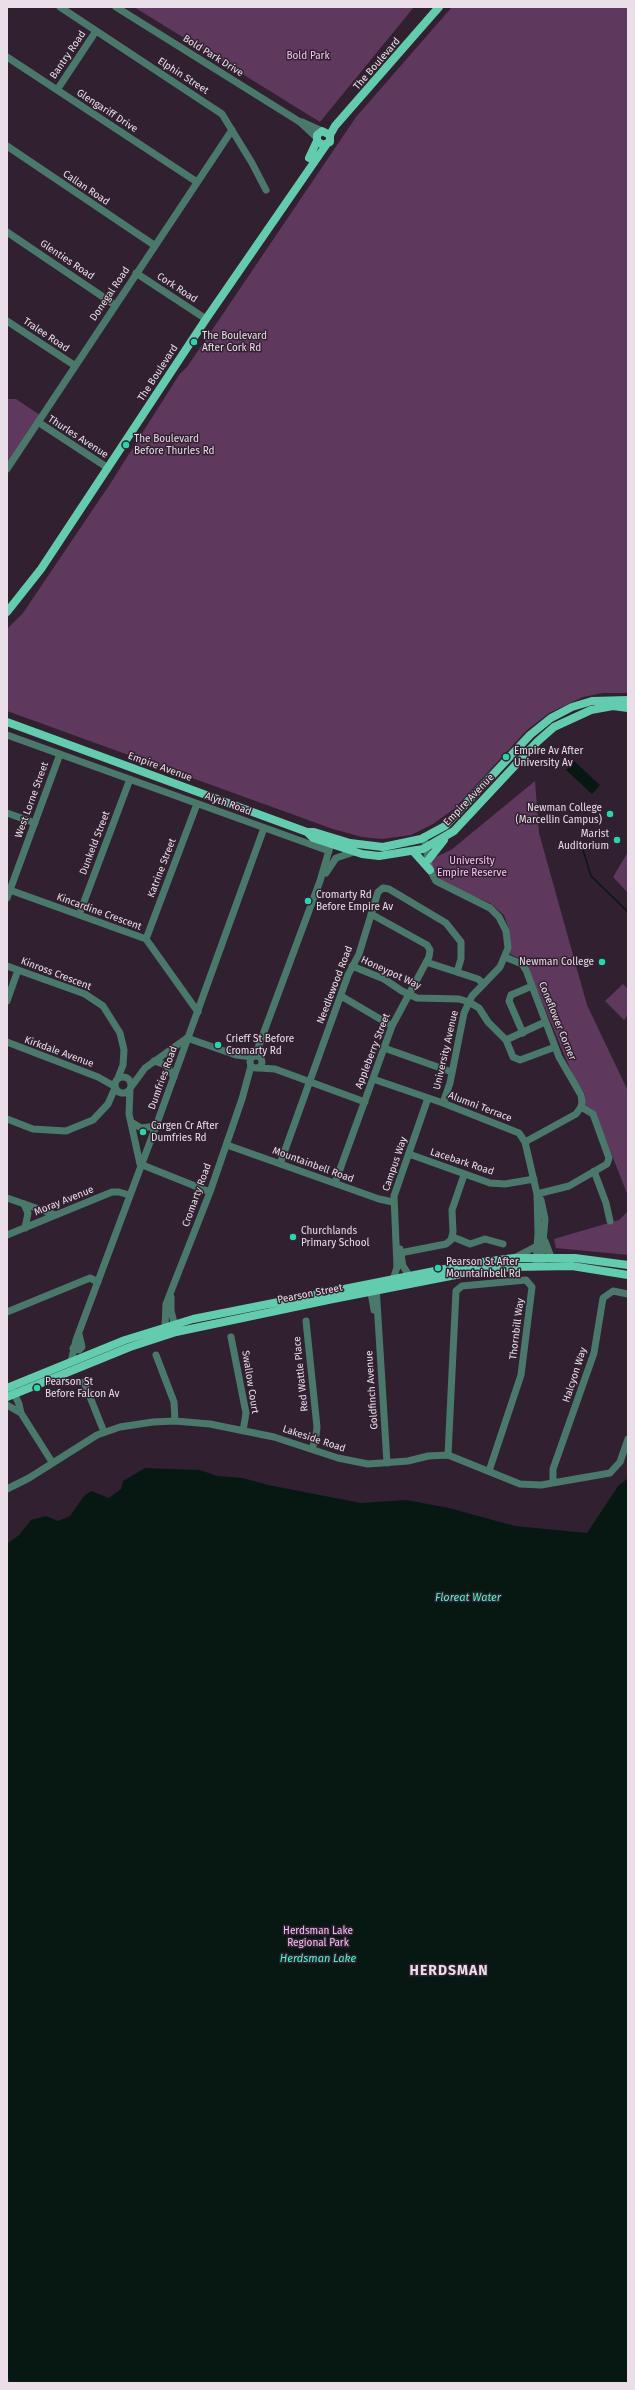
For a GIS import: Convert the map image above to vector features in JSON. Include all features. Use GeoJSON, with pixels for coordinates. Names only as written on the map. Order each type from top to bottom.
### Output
{"type":"FeatureCollection","features":[{"type":"Feature","properties":{"kind":"main road","name":"The Boulevard"},"geometry":{"type":"LineString","coordinates":[[7,612],[40,569],[304,168],[322,135],[433,7]]}},
{"type":"Feature","properties":{"kind":"main road","name":"The Boulevard"},"geometry":{"type":"LineString","coordinates":[[322,135],[335,126],[440,7]]}},
{"type":"Feature","properties":{"kind":"main road","name":"The Boulevard"},"geometry":{"type":"LineString","coordinates":[[204,318],[331,140],[322,135]]}},
{"type":"Feature","properties":{"kind":"main road","name":"The Boulevard"},"geometry":{"type":"LineString","coordinates":[[7,606],[41,562],[106,467]]}},
{"type":"Feature","properties":{"kind":"main road","name":"Empire Avenue"},"geometry":{"type":"LineString","coordinates":[[331,844],[350,843],[378,847],[422,838],[445,826],[530,735],[552,718],[572,707],[592,701],[628,700]]}},
{"type":"Feature","properties":{"kind":"main road","name":"Empire Avenue"},"geometry":{"type":"LineString","coordinates":[[7,722],[307,832],[331,844],[354,852],[379,856],[425,848],[448,836],[466,820],[537,742],[554,727],[591,710],[613,706],[628,708]]}},
{"type":"Feature","properties":{"kind":"main road"},"geometry":{"type":"LineString","coordinates":[[414,851],[429,864],[448,836]]}},
{"type":"Feature","properties":{"kind":"main road","name":"Pearson Street"},"geometry":{"type":"LineString","coordinates":[[10,1392],[71,1362],[175,1328],[374,1288],[538,1261],[551,1256],[628,1265]]}},
{"type":"Feature","properties":{"kind":"main road","name":"Pearson Street"},"geometry":{"type":"LineString","coordinates":[[374,1288],[393,1280],[475,1263],[514,1258],[591,1268],[628,1275]]}},
{"type":"Feature","properties":{"kind":"main road","name":"Pearson Street"},"geometry":{"type":"LineString","coordinates":[[10,1392],[130,1347],[166,1331]]}},
{"type":"Feature","properties":{"kind":"street","name":"Elphin Street"},"geometry":{"type":"LineString","coordinates":[[60,7],[226,118],[266,190]]}},
{"type":"Feature","properties":{"kind":"street","name":"Bold Park Drive"},"geometry":{"type":"LineString","coordinates":[[116,7],[322,135]]}},
{"type":"Feature","properties":{"kind":"street","name":"Bantry Road"},"geometry":{"type":"LineString","coordinates":[[57,90],[96,31]]}},
{"type":"Feature","properties":{"kind":"street","name":"Glengariff Drive"},"geometry":{"type":"LineString","coordinates":[[7,57],[197,182]]}},
{"type":"Feature","properties":{"kind":"street","name":"Donegal Road"},"geometry":{"type":"LineString","coordinates":[[7,469],[74,365],[232,130]]}},
{"type":"Feature","properties":{"kind":"street","name":"Callan Road"},"geometry":{"type":"LineString","coordinates":[[7,146],[154,246]]}},
{"type":"Feature","properties":{"kind":"street","name":"Glenties Road"},"geometry":{"type":"LineString","coordinates":[[7,232],[115,305]]}},
{"type":"Feature","properties":{"kind":"street","name":"Cork Road"},"geometry":{"type":"LineString","coordinates":[[136,273],[204,318]]}},
{"type":"Feature","properties":{"kind":"street","name":"Tralee Road"},"geometry":{"type":"LineString","coordinates":[[7,321],[74,365]]}},
{"type":"Feature","properties":{"kind":"street","name":"Thurles Avenue"},"geometry":{"type":"LineString","coordinates":[[38,422],[106,467]]}},
{"type":"Feature","properties":{"kind":"street","name":"Alyth Road"},"geometry":{"type":"LineString","coordinates":[[7,735],[264,828],[331,844]]}},
{"type":"Feature","properties":{"kind":"street","name":"West Lorne Street"},"geometry":{"type":"LineString","coordinates":[[7,898],[8,890],[35,823],[60,754]]}},
{"type":"Feature","properties":{"kind":"street","name":"Dunkeld Street"},"geometry":{"type":"LineString","coordinates":[[79,915],[130,779]]}},
{"type":"Feature","properties":{"kind":"street","name":"Katrine Street"},"geometry":{"type":"LineString","coordinates":[[146,939],[197,804]]}},
{"type":"Feature","properties":{"kind":"street"},"geometry":{"type":"LineString","coordinates":[[7,812],[35,823]]}},
{"type":"Feature","properties":{"kind":"street","name":"Dumfries Road"},"geometry":{"type":"LineString","coordinates":[[71,1362],[73,1348],[140,1164],[156,1126],[198,1012],[264,828]]}},
{"type":"Feature","properties":{"kind":"street","name":"University Avenue"},"geometry":{"type":"LineString","coordinates":[[422,838],[429,864],[436,881],[490,908],[499,917],[506,931],[508,948],[500,967],[469,1002],[457,1041],[452,1072],[443,1103]]}},
{"type":"Feature","properties":{"kind":"street","name":"Cromarty Road"},"geometry":{"type":"LineString","coordinates":[[166,1331],[165,1310],[210,1192],[256,1063],[262,1040],[320,881],[331,844]]}},
{"type":"Feature","properties":{"kind":"street","name":"Cromarty Road"},"geometry":{"type":"LineString","coordinates":[[320,881],[336,858],[354,852]]}},
{"type":"Feature","properties":{"kind":"street","name":"Needlewood Road"},"geometry":{"type":"LineString","coordinates":[[280,1164],[352,966],[359,954],[378,892],[384,888],[389,889],[446,923],[461,942],[461,959],[457,972]]}},
{"type":"Feature","properties":{"kind":"street","name":"Kincardine Crescent"},"geometry":{"type":"LineString","coordinates":[[8,890],[146,939],[198,1012]]}},
{"type":"Feature","properties":{"kind":"street","name":"Appleberry Street"},"geometry":{"type":"LineString","coordinates":[[335,1183],[392,1026],[410,995],[426,962],[430,950],[427,945],[371,914]]}},
{"type":"Feature","properties":{"kind":"street","name":"Coneflower Corner"},"geometry":{"type":"LineString","coordinates":[[505,957],[522,964],[555,1047],[581,1094],[581,1107]]}},
{"type":"Feature","properties":{"kind":"street"},"geometry":{"type":"LineString","coordinates":[[426,962],[478,978],[484,984]]}},
{"type":"Feature","properties":{"kind":"street","name":"Kinross Crescent"},"geometry":{"type":"LineString","coordinates":[[7,966],[85,994],[103,1006],[120,1033],[124,1050],[122,1085],[130,1107],[131,1122],[140,1164]]}},
{"type":"Feature","properties":{"kind":"street","name":"Honeypot Way"},"geometry":{"type":"LineString","coordinates":[[352,966],[384,979],[417,998],[459,999],[469,1002]]}},
{"type":"Feature","properties":{"kind":"street"},"geometry":{"type":"LineString","coordinates":[[7,1001],[18,970]]}},
{"type":"Feature","properties":{"kind":"street"},"geometry":{"type":"LineString","coordinates":[[522,1033],[509,1001],[511,995],[532,986]]}},
{"type":"Feature","properties":{"kind":"street"},"geometry":{"type":"LineString","coordinates":[[341,996],[392,1026]]}},
{"type":"Feature","properties":{"kind":"street"},"geometry":{"type":"LineString","coordinates":[[469,1002],[479,1008],[488,1022],[506,1040],[513,1057],[520,1060],[526,1059],[555,1047]]}},
{"type":"Feature","properties":{"kind":"street"},"geometry":{"type":"LineString","coordinates":[[506,1040],[545,1022]]}},
{"type":"Feature","properties":{"kind":"street"},"geometry":{"type":"LineString","coordinates":[[7,1119],[33,1129],[52,1132],[66,1131],[93,1120],[108,1104],[122,1085],[140,1075],[154,1061],[188,1038],[365,1102]]}},
{"type":"Feature","properties":{"kind":"street","name":"Kirkdale Avenue"},"geometry":{"type":"LineString","coordinates":[[9,1045],[122,1085]]}},
{"type":"Feature","properties":{"kind":"street"},"geometry":{"type":"LineString","coordinates":[[384,1048],[452,1072]]}},
{"type":"Feature","properties":{"kind":"street"},"geometry":{"type":"LineString","coordinates":[[154,1061],[166,1065],[174,1077]]}},
{"type":"Feature","properties":{"kind":"street","name":"Alumni Terrace"},"geometry":{"type":"LineString","coordinates":[[372,1079],[443,1103],[512,1129],[519,1133],[525,1142]]}},
{"type":"Feature","properties":{"kind":"street","name":"Campus Way"},"geometry":{"type":"LineString","coordinates":[[393,1280],[397,1267],[393,1202],[395,1190],[428,1098]]}},
{"type":"Feature","properties":{"kind":"street"},"geometry":{"type":"LineString","coordinates":[[537,1194],[568,1186],[607,1164],[609,1158],[593,1114],[581,1107],[576,1114],[525,1142],[537,1194],[538,1261]]}},
{"type":"Feature","properties":{"kind":"street"},"geometry":{"type":"LineString","coordinates":[[131,1122],[141,1128],[156,1126]]}},
{"type":"Feature","properties":{"kind":"street","name":"Mountainbell Road"},"geometry":{"type":"LineString","coordinates":[[226,1144],[379,1199],[393,1202]]}},
{"type":"Feature","properties":{"kind":"street","name":"Lacebark Road"},"geometry":{"type":"LineString","coordinates":[[409,1154],[464,1175],[499,1184],[534,1180]]}},
{"type":"Feature","properties":{"kind":"street"},"geometry":{"type":"LineString","coordinates":[[140,1164],[210,1192]]}},
{"type":"Feature","properties":{"kind":"street"},"geometry":{"type":"LineString","coordinates":[[594,1171],[606,1203],[610,1221]]}},
{"type":"Feature","properties":{"kind":"street"},"geometry":{"type":"LineString","coordinates":[[400,1253],[446,1244],[452,1238],[452,1210],[464,1175]]}},
{"type":"Feature","properties":{"kind":"street","name":"Moray Avenue"},"geometry":{"type":"LineString","coordinates":[[7,1235],[112,1192],[119,1192],[129,1195]]}},
{"type":"Feature","properties":{"kind":"street"},"geometry":{"type":"LineString","coordinates":[[537,1194],[542,1200],[544,1219],[544,1235],[538,1261]]}},
{"type":"Feature","properties":{"kind":"street"},"geometry":{"type":"LineString","coordinates":[[7,1198],[56,1215]]}},
{"type":"Feature","properties":{"kind":"street"},"geometry":{"type":"LineString","coordinates":[[24,1204],[28,1213],[25,1228]]}},
{"type":"Feature","properties":{"kind":"street"},"geometry":{"type":"LineString","coordinates":[[544,1235],[551,1256]]}},
{"type":"Feature","properties":{"kind":"street","name":"Campus Way"},"geometry":{"type":"LineString","coordinates":[[396,1238],[403,1266],[410,1277]]}},
{"type":"Feature","properties":{"kind":"street"},"geometry":{"type":"LineString","coordinates":[[452,1238],[470,1244],[485,1239],[503,1244]]}},
{"type":"Feature","properties":{"kind":"street"},"geometry":{"type":"LineString","coordinates":[[514,1258],[537,1246]]}},
{"type":"Feature","properties":{"kind":"street"},"geometry":{"type":"LineString","coordinates":[[7,1312],[90,1278],[98,1282]]}},
{"type":"Feature","properties":{"kind":"street","name":"Thornbill Way"},"geometry":{"type":"LineString","coordinates":[[448,1455],[456,1292],[462,1286],[526,1280],[532,1287],[521,1375],[488,1471]]}},
{"type":"Feature","properties":{"kind":"street","name":"Goldfinch Avenue"},"geometry":{"type":"LineString","coordinates":[[374,1288],[387,1463]]}},
{"type":"Feature","properties":{"kind":"street","name":"Halcyon Way"},"geometry":{"type":"LineString","coordinates":[[553,1483],[553,1469],[594,1353],[603,1298],[613,1291],[628,1294]]}},
{"type":"Feature","properties":{"kind":"street","name":"Cromarty Road"},"geometry":{"type":"LineString","coordinates":[[171,1297],[175,1328]]}},
{"type":"Feature","properties":{"kind":"street","name":"Red Wattle Place"},"geometry":{"type":"LineString","coordinates":[[306,1321],[317,1426],[316,1436],[312,1448]]}},
{"type":"Feature","properties":{"kind":"street","name":"Swallow Court"},"geometry":{"type":"LineString","coordinates":[[231,1337],[246,1413],[243,1431]]}},
{"type":"Feature","properties":{"kind":"street"},"geometry":{"type":"LineString","coordinates":[[156,1355],[174,1402],[175,1421]]}},
{"type":"Feature","properties":{"kind":"street"},"geometry":{"type":"LineString","coordinates":[[84,1382],[104,1432]]}},
{"type":"Feature","properties":{"kind":"street"},"geometry":{"type":"LineString","coordinates":[[10,1392],[21,1413],[52,1462]]}},
{"type":"Feature","properties":{"kind":"street"},"geometry":{"type":"LineString","coordinates":[[7,1405],[21,1413]]}},
{"type":"Feature","properties":{"kind":"street","name":"Lakeside Road"},"geometry":{"type":"LineString","coordinates":[[7,1489],[29,1478],[52,1462],[104,1432],[120,1427],[175,1421],[210,1424],[274,1437],[312,1448],[338,1458],[368,1464],[387,1463],[428,1456],[448,1455],[520,1484],[540,1485],[610,1472],[620,1462],[628,1440]]}},
{"type":"Feature","properties":{"kind":"green space","name":"Bold Park"},"geometry":{"type":"Polygon","coordinates":[[[134,7],[414,7],[320,122],[134,7]]]}},
{"type":"Feature","properties":{"kind":"green space"},"geometry":{"type":"Polygon","coordinates":[[[452,7],[628,7],[628,693],[603,693],[583,697],[549,713],[526,731],[454,809],[433,824],[411,835],[382,839],[362,837],[333,829],[7,711],[7,629],[23,613],[110,484],[179,375],[187,367],[356,117],[452,7]]]}},
{"type":"Feature","properties":{"kind":"green space"},"geometry":{"type":"Polygon","coordinates":[[[7,399],[16,399],[40,415],[7,465],[7,399]]]}},
{"type":"Feature","properties":{"kind":"green space","name":"University Empire Reserve"},"geometry":{"type":"Polygon","coordinates":[[[535,781],[539,833],[587,1005],[628,1091],[628,1196],[595,1112],[585,1106],[585,1094],[574,1078],[528,968],[523,960],[510,954],[509,930],[504,915],[490,903],[441,882],[433,868],[431,859],[451,850],[535,781]]]}},
{"type":"Feature","properties":{"kind":"green space"},"geometry":{"type":"Polygon","coordinates":[[[628,852],[628,893],[613,877],[628,852]]]}},
{"type":"Feature","properties":{"kind":"green space"},"geometry":{"type":"Polygon","coordinates":[[[623,984],[628,989],[628,1015],[624,1020],[605,1001],[623,984]]]}},
{"type":"Feature","properties":{"kind":"green space"},"geometry":{"type":"Polygon","coordinates":[[[628,1211],[628,1255],[556,1248],[554,1239],[619,1220],[628,1211]]]}},
{"type":"Feature","properties":{"kind":"water"},"geometry":{"type":"Polygon","coordinates":[[[574,761],[600,785],[592,794],[566,770],[574,761]]]}},
{"type":"Feature","properties":{"kind":"water","name":"Herdsman Lake"},"geometry":{"type":"Polygon","coordinates":[[[145,1468],[200,1470],[217,1476],[243,1478],[268,1485],[361,1503],[406,1500],[449,1508],[515,1526],[587,1533],[618,1486],[628,1478],[628,2383],[10,2383],[7,2374],[7,1544],[19,1535],[31,1520],[46,1516],[58,1521],[70,1516],[84,1496],[91,1491],[109,1498],[121,1489],[123,1481],[145,1468]]]}},
{"type":"Feature","properties":{"kind":"waterway"},"geometry":{"type":"LineString","coordinates":[[583,850],[591,876],[628,912]]}},
{"type":"Feature","properties":{"kind":"place","name":"The Boulevard After Cork Rd"},"geometry":{"type":"Point","coordinates":[194,342]}},
{"type":"Feature","properties":{"kind":"place","name":"The Boulevard Before Thurles Rd"},"geometry":{"type":"Point","coordinates":[126,445]}},
{"type":"Feature","properties":{"kind":"place","name":"Empire Av After University Av"},"geometry":{"type":"Point","coordinates":[506,757]}},
{"type":"Feature","properties":{"kind":"place","name":"Newman College (Marcellin Campus)"},"geometry":{"type":"Point","coordinates":[610,814]}},
{"type":"Feature","properties":{"kind":"place","name":"Marist Auditorium"},"geometry":{"type":"Point","coordinates":[617,840]}},
{"type":"Feature","properties":{"kind":"place","name":"Cromarty Rd Before Empire Av"},"geometry":{"type":"Point","coordinates":[308,901]}},
{"type":"Feature","properties":{"kind":"place","name":"Newman College"},"geometry":{"type":"Point","coordinates":[602,962]}},
{"type":"Feature","properties":{"kind":"place","name":"Crieff St Before Cromarty Rd"},"geometry":{"type":"Point","coordinates":[218,1045]}},
{"type":"Feature","properties":{"kind":"place","name":"Cargen Cr After Dumfries Rd"},"geometry":{"type":"Point","coordinates":[143,1132]}},
{"type":"Feature","properties":{"kind":"place","name":"Churchlands Primary School"},"geometry":{"type":"Point","coordinates":[293,1237]}},
{"type":"Feature","properties":{"kind":"place","name":"Pearson St After Mountainbell Rd"},"geometry":{"type":"Point","coordinates":[438,1268]}},
{"type":"Feature","properties":{"kind":"place","name":"Pearson St Before Falcon Av"},"geometry":{"type":"Point","coordinates":[37,1388]}},
{"type":"Feature","properties":{"kind":"district","name":"HERDSMAN"},"geometry":{"type":"Point","coordinates":[449,1971]}},
{"type":"Feature","properties":{"kind":"water label","name":"Floreat Water"},"geometry":{"type":"Point","coordinates":[468,1598]}},
{"type":"Feature","properties":{"kind":"park label","name":"Herdsman Lake Regional Park"},"geometry":{"type":"Point","coordinates":[318,1936]}}]}
